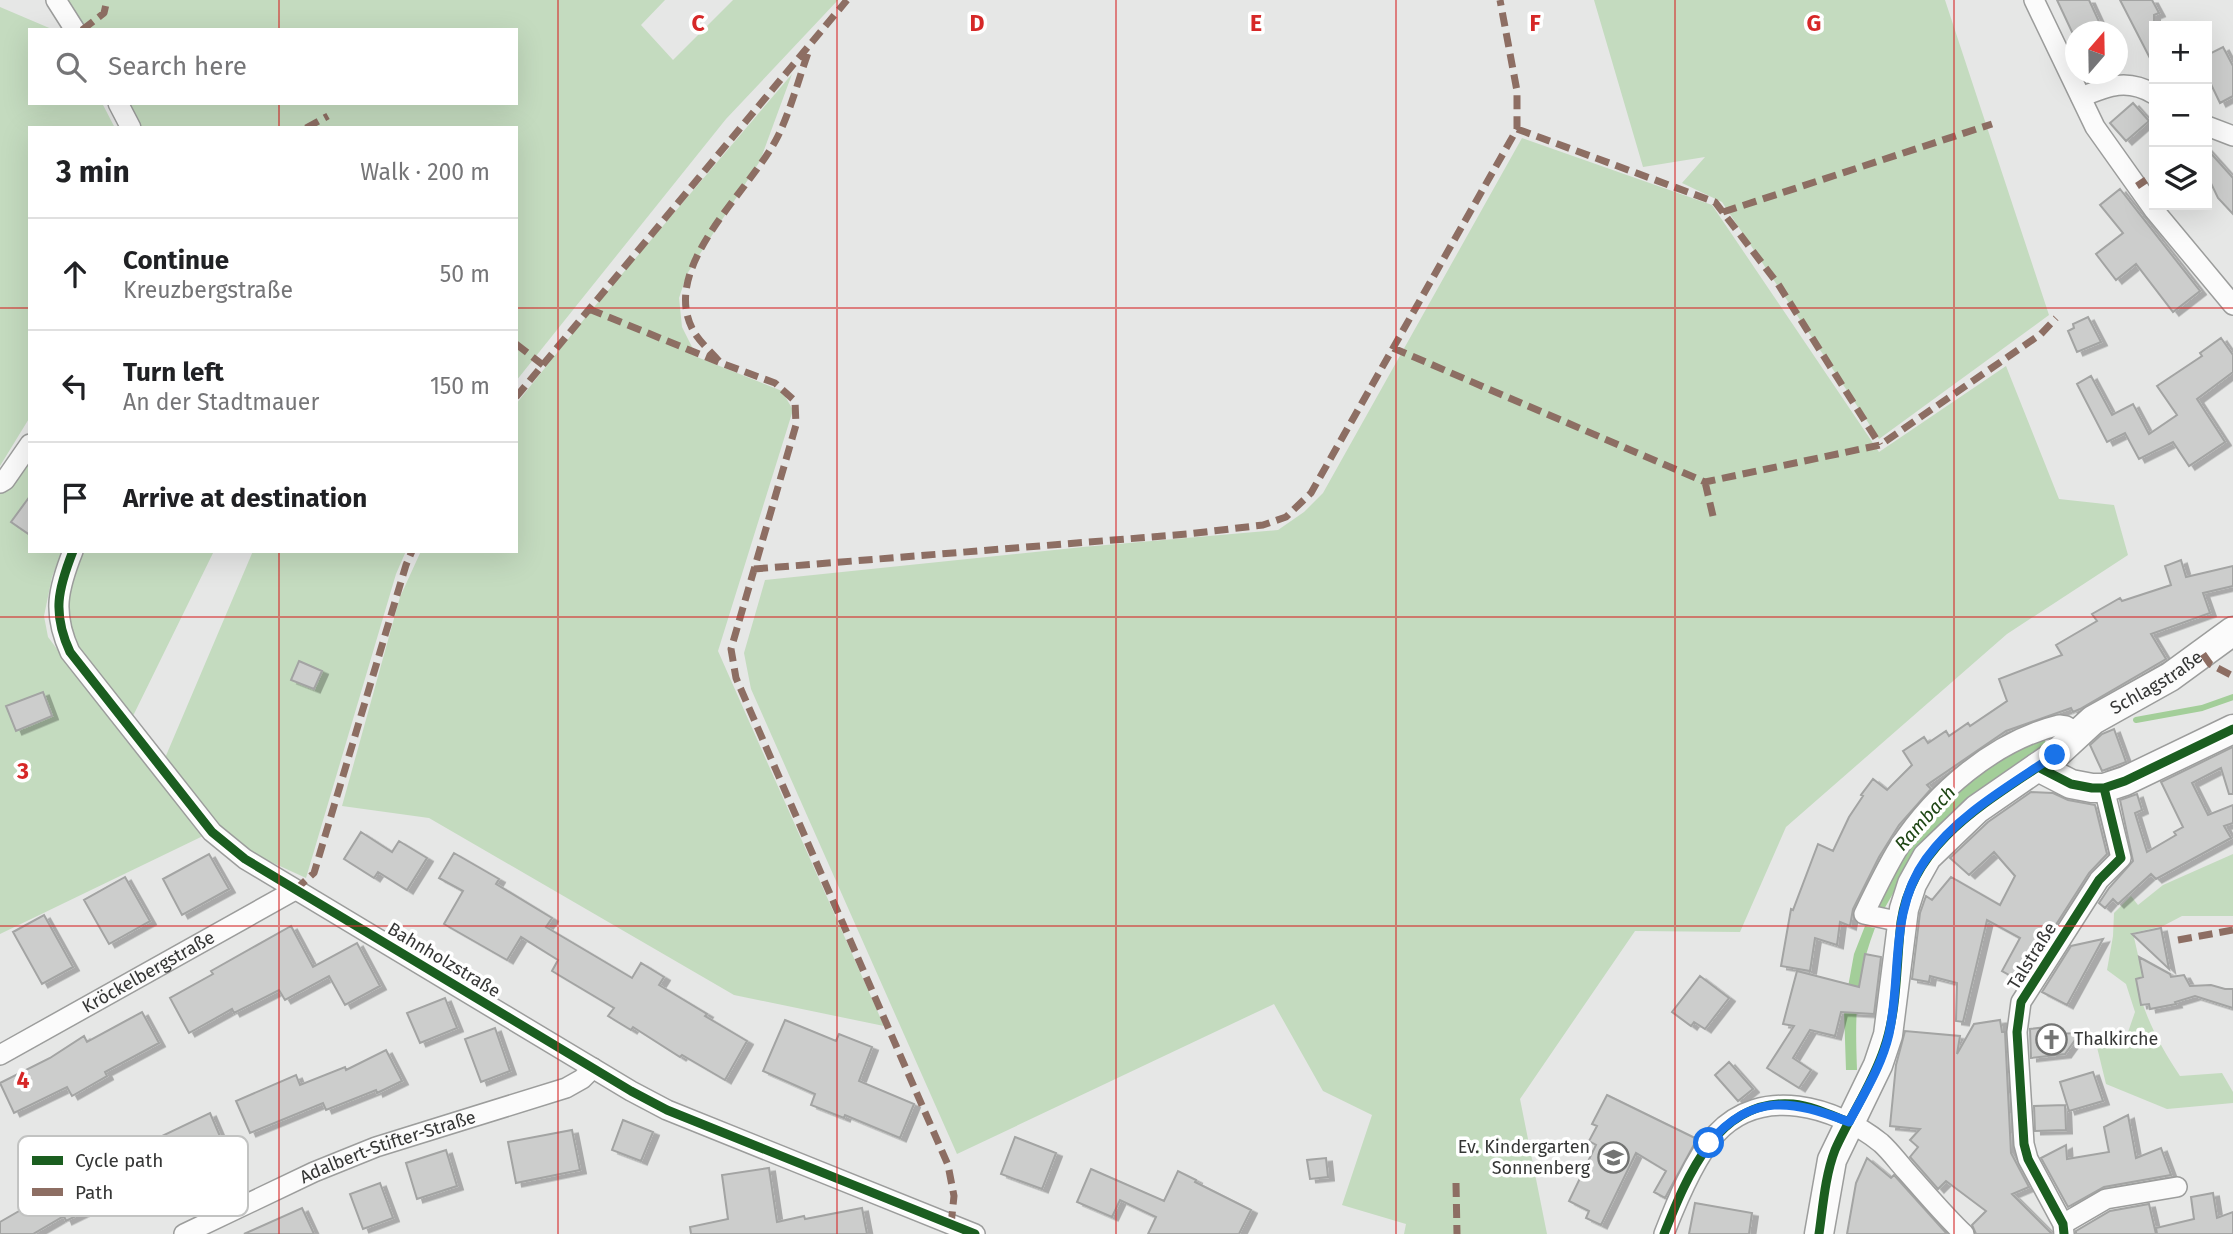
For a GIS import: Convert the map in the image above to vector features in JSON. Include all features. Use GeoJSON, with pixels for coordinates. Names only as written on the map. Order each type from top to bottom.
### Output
{"type":"FeatureCollection","features":[{"type":"Feature","properties":{"kind":"main road","name":"Schlagstraße"},"geometry":{"type":"LineString","coordinates":[[1819,1234],[1832,1160],[1878,1065],[1888,1035],[1901,922],[1912,884],[1923,863],[1937,845],[1977,809],[2055,755],[2101,715],[2149,690],[2233,631]]}},
{"type":"Feature","properties":{"kind":"main road"},"geometry":{"type":"LineString","coordinates":[[2038,767],[2071,784],[2092,789],[2104,788],[2125,781],[2233,729]]}},
{"type":"Feature","properties":{"kind":"street"},"geometry":{"type":"LineString","coordinates":[[56,0],[74,28]]}},
{"type":"Feature","properties":{"kind":"street"},"geometry":{"type":"LineString","coordinates":[[2034,0],[2095,127],[2154,210],[2233,305]]}},
{"type":"Feature","properties":{"kind":"street"},"geometry":{"type":"LineString","coordinates":[[2081,97],[2122,83],[2149,92]]}},
{"type":"Feature","properties":{"kind":"street"},"geometry":{"type":"LineString","coordinates":[[119,105],[130,126]]}},
{"type":"Feature","properties":{"kind":"street"},"geometry":{"type":"LineString","coordinates":[[2212,128],[2233,136]]}},
{"type":"Feature","properties":{"kind":"street"},"geometry":{"type":"LineString","coordinates":[[0,483],[5,480],[28,447]]}},
{"type":"Feature","properties":{"kind":"street","name":"Bahnholzstraße"},"geometry":{"type":"LineString","coordinates":[[72,553],[58,604],[61,631],[70,652],[212,832],[245,859],[667,1110],[945,1229],[975,1234]]}},
{"type":"Feature","properties":{"kind":"street"},"geometry":{"type":"LineString","coordinates":[[1901,922],[1864,914],[1899,847],[1936,802],[1977,766],[2021,739],[2059,725],[2078,733]]}},
{"type":"Feature","properties":{"kind":"street","name":"Talstraße"},"geometry":{"type":"LineString","coordinates":[[2104,788],[2121,858],[2099,880],[2021,1002],[2017,1032],[2024,1144],[2032,1167],[2064,1229],[2106,1199],[2178,1187]]}},
{"type":"Feature","properties":{"kind":"street","name":"Kröckelbergstraße"},"geometry":{"type":"LineString","coordinates":[[0,1055],[295,890]]}},
{"type":"Feature","properties":{"kind":"street","name":"Adalbert-Stifter-Straße"},"geometry":{"type":"LineString","coordinates":[[248,1203],[314,1172],[376,1147],[566,1088],[582,1079],[593,1068]]}},
{"type":"Feature","properties":{"kind":"street"},"geometry":{"type":"LineString","coordinates":[[1664,1234],[1683,1189],[1709,1143],[1728,1123],[1766,1106],[1794,1104],[1849,1122],[1882,1144],[1964,1234]]}},
{"type":"Feature","properties":{"kind":"street","name":"Adalbert-Stifter-Straße"},"geometry":{"type":"LineString","coordinates":[[184,1234],[222,1216]]}},
{"type":"Feature","properties":{"kind":"shaded area"},"geometry":{"type":"Polygon","coordinates":[[[61,0],[665,0],[641,25],[673,60],[733,0],[838,0],[726,119],[518,379],[518,126],[136,126],[123,105],[518,105],[518,28],[78,28],[61,0]]]}},
{"type":"Feature","properties":{"kind":"shaded area"},"geometry":{"type":"Polygon","coordinates":[[[1594,0],[1945,0],[2049,315],[1879,439],[1722,202],[1682,183],[1705,157],[1643,167],[1594,0]]]}},
{"type":"Feature","properties":{"kind":"shaded area"},"geometry":{"type":"Polygon","coordinates":[[[0,7],[49,28],[28,28],[28,105],[103,105],[114,126],[28,126],[28,420],[0,466],[0,7]]]}},
{"type":"Feature","properties":{"kind":"shaded area"},"geometry":{"type":"Polygon","coordinates":[[[792,74],[760,161],[687,274],[679,298],[682,327],[697,357],[782,391],[793,410],[718,651],[884,1026],[734,995],[429,818],[342,806],[400,597],[420,553],[518,553],[518,402],[589,313],[792,74]]]}},
{"type":"Feature","properties":{"kind":"shaded area"},"geometry":{"type":"Polygon","coordinates":[[[1522,138],[1712,205],[1879,452],[2006,366],[2059,499],[2114,505],[2128,555],[2007,634],[1786,827],[1740,932],[1635,931],[1520,1099],[1547,1234],[1404,1234],[1406,1224],[1342,1205],[1372,1115],[1323,1091],[1274,1004],[957,1154],[751,689],[744,653],[765,580],[1278,530],[1304,512],[1323,493],[1522,138]]]}},
{"type":"Feature","properties":{"kind":"shaded area"},"geometry":{"type":"Polygon","coordinates":[[[28,451],[28,553],[61,553],[52,577],[44,616],[48,637],[124,738],[203,836],[0,934],[0,490],[28,451]]]}},
{"type":"Feature","properties":{"kind":"shaded area"},"geometry":{"type":"Polygon","coordinates":[[[76,553],[213,553],[131,720],[65,631],[68,574],[76,553]]]}},
{"type":"Feature","properties":{"kind":"shaded area"},"geometry":{"type":"Polygon","coordinates":[[[252,553],[405,553],[396,574],[306,878],[238,847],[165,758],[252,553]]]}},
{"type":"Feature","properties":{"kind":"shaded area"},"geometry":{"type":"Polygon","coordinates":[[[2043,736],[2048,748],[1911,862],[1883,911],[1871,905],[1928,819],[1978,772],[2043,736]]]}},
{"type":"Feature","properties":{"kind":"shaded area"},"geometry":{"type":"Polygon","coordinates":[[[2233,854],[2233,916],[2182,916],[2163,926],[2133,933],[2143,977],[2136,979],[2139,992],[2153,1029],[2173,1065],[2180,1076],[2222,1073],[2233,1092],[2233,1103],[2167,1109],[2106,1084],[2095,1039],[2126,1038],[2135,1012],[2126,984],[2107,970],[2114,913],[2131,896],[2138,905],[2163,885],[2233,854]]]}},
{"type":"Feature","properties":{"kind":"shaded area"},"geometry":{"type":"Polygon","coordinates":[[[1865,926],[1875,928],[1860,981],[1856,1032],[1857,1070],[1846,1070],[1844,1009],[1854,954],[1865,926]]]}},
{"type":"Feature","properties":{"kind":"building"},"geometry":{"type":"Polygon","coordinates":[[[2057,0],[2089,0],[2099,21],[2067,21],[2057,0]]]}},
{"type":"Feature","properties":{"kind":"building"},"geometry":{"type":"Polygon","coordinates":[[[2120,0],[2152,0],[2159,13],[2154,15],[2154,21],[2149,21],[2149,56],[2120,0]]]}},
{"type":"Feature","properties":{"kind":"building"},"geometry":{"type":"Polygon","coordinates":[[[2223,47],[2233,66],[2233,96],[2220,103],[2212,86],[2212,52],[2223,47]]]}},
{"type":"Feature","properties":{"kind":"building"},"geometry":{"type":"Polygon","coordinates":[[[2133,103],[2149,121],[2126,141],[2110,123],[2133,103]]]}},
{"type":"Feature","properties":{"kind":"building"},"geometry":{"type":"Polygon","coordinates":[[[2212,155],[2233,178],[2233,214],[2218,198],[2212,185],[2212,155]]]}},
{"type":"Feature","properties":{"kind":"building"},"geometry":{"type":"Polygon","coordinates":[[[2120,189],[2200,291],[2173,312],[2136,264],[2116,280],[2096,254],[2123,233],[2100,205],[2120,189]]]}},
{"type":"Feature","properties":{"kind":"building"},"geometry":{"type":"Polygon","coordinates":[[[2088,317],[2101,342],[2077,352],[2068,331],[2074,328],[2073,324],[2088,317]]]}},
{"type":"Feature","properties":{"kind":"building"},"geometry":{"type":"Polygon","coordinates":[[[2221,338],[2233,355],[2233,372],[2197,399],[2225,442],[2189,466],[2173,442],[2139,459],[2125,433],[2107,442],[2077,384],[2091,376],[2112,415],[2133,404],[2149,434],[2177,415],[2157,386],[2202,356],[2200,353],[2221,338]]]}},
{"type":"Feature","properties":{"kind":"building"},"geometry":{"type":"Polygon","coordinates":[[[28,499],[28,534],[11,522],[28,499]]]}},
{"type":"Feature","properties":{"kind":"building"},"geometry":{"type":"Polygon","coordinates":[[[2181,560],[2186,577],[2233,566],[2233,586],[2203,593],[2210,613],[2151,634],[2166,659],[2080,709],[2073,712],[2071,708],[2006,731],[1927,785],[1931,789],[1899,825],[1879,857],[1853,909],[1850,926],[1840,922],[1837,945],[1815,938],[1810,971],[1781,966],[1791,909],[1793,910],[1818,844],[1833,851],[1849,817],[1863,796],[1861,795],[1873,779],[1887,790],[1912,765],[1903,751],[1924,737],[1928,743],[1946,731],[1949,736],[1968,723],[1970,726],[2007,701],[1999,679],[2062,655],[2056,645],[2097,621],[2092,614],[2120,598],[2122,601],[2171,585],[2165,566],[2181,560]]]}},
{"type":"Feature","properties":{"kind":"building"},"geometry":{"type":"Polygon","coordinates":[[[299,661],[322,671],[314,689],[291,680],[299,661]]]}},
{"type":"Feature","properties":{"kind":"building"},"geometry":{"type":"Polygon","coordinates":[[[43,692],[52,716],[16,731],[6,706],[43,692]]]}},
{"type":"Feature","properties":{"kind":"building"},"geometry":{"type":"Polygon","coordinates":[[[2114,729],[2126,762],[2102,771],[2090,745],[2102,734],[2114,729]]]}},
{"type":"Feature","properties":{"kind":"building"},"geometry":{"type":"Polygon","coordinates":[[[2233,747],[2233,794],[2229,794],[2221,768],[2192,783],[2208,815],[2233,805],[2233,823],[2224,826],[2231,838],[2156,879],[2151,874],[2118,904],[2113,899],[2105,908],[2099,903],[2133,861],[2120,800],[2137,794],[2142,810],[2135,813],[2147,852],[2176,835],[2174,832],[2183,827],[2161,782],[2233,747]]]}},
{"type":"Feature","properties":{"kind":"building"},"geometry":{"type":"Polygon","coordinates":[[[2031,792],[2053,793],[2068,800],[2095,805],[2107,854],[2089,873],[2020,981],[2002,971],[2020,938],[1987,920],[1963,1022],[1956,1021],[1957,983],[1930,976],[1929,982],[1912,979],[1920,913],[1926,896],[1932,900],[1951,877],[2000,905],[2015,876],[1994,852],[1969,875],[1950,858],[1988,822],[2031,792]]]}},
{"type":"Feature","properties":{"kind":"building"},"geometry":{"type":"Polygon","coordinates":[[[361,832],[392,852],[399,841],[427,858],[407,890],[378,872],[374,878],[344,859],[361,832]]]}},
{"type":"Feature","properties":{"kind":"building"},"geometry":{"type":"Polygon","coordinates":[[[454,853],[499,879],[496,884],[552,918],[546,927],[632,978],[641,963],[664,977],[659,985],[747,1041],[725,1080],[682,1055],[680,1057],[633,1027],[631,1030],[608,1016],[614,1008],[552,971],[558,960],[521,937],[507,960],[444,924],[463,891],[439,878],[454,853]]]}},
{"type":"Feature","properties":{"kind":"building"},"geometry":{"type":"Polygon","coordinates":[[[209,854],[229,889],[182,915],[163,879],[209,854]]]}},
{"type":"Feature","properties":{"kind":"building"},"geometry":{"type":"Polygon","coordinates":[[[125,877],[150,921],[109,944],[84,900],[125,877]]]}},
{"type":"Feature","properties":{"kind":"building"},"geometry":{"type":"Polygon","coordinates":[[[44,915],[73,967],[42,984],[13,932],[44,915]]]}},
{"type":"Feature","properties":{"kind":"building"},"geometry":{"type":"Polygon","coordinates":[[[291,926],[313,967],[357,943],[380,986],[345,1005],[329,976],[285,1000],[279,990],[234,1013],[232,1009],[189,1033],[170,998],[213,974],[211,971],[291,926]]]}},
{"type":"Feature","properties":{"kind":"building"},"geometry":{"type":"Polygon","coordinates":[[[2161,928],[2169,969],[2132,934],[2161,928]]]}},
{"type":"Feature","properties":{"kind":"building"},"geometry":{"type":"Polygon","coordinates":[[[2103,939],[2067,1005],[2042,992],[2071,946],[2103,939]]]}},
{"type":"Feature","properties":{"kind":"building"},"geometry":{"type":"Polygon","coordinates":[[[1865,954],[1881,957],[1874,1014],[1841,1012],[1835,1036],[1810,1030],[1793,1058],[1811,1070],[1799,1088],[1767,1068],[1794,1026],[1783,1024],[1797,971],[1859,987],[1865,954]]]}},
{"type":"Feature","properties":{"kind":"building"},"geometry":{"type":"Polygon","coordinates":[[[2139,957],[2171,977],[2184,975],[2190,986],[2211,985],[2233,989],[2233,1008],[2195,996],[2175,1002],[2176,1004],[2150,1009],[2149,1004],[2141,1005],[2136,979],[2143,977],[2139,957]]]}},
{"type":"Feature","properties":{"kind":"building"},"geometry":{"type":"Polygon","coordinates":[[[1700,976],[1729,998],[1705,1029],[1694,1022],[1691,1026],[1672,1012],[1700,976]]]}},
{"type":"Feature","properties":{"kind":"building"},"geometry":{"type":"Polygon","coordinates":[[[445,998],[457,1028],[420,1043],[407,1013],[445,998]]]}},
{"type":"Feature","properties":{"kind":"building"},"geometry":{"type":"Polygon","coordinates":[[[142,1012],[159,1043],[105,1072],[107,1076],[72,1096],[67,1087],[14,1113],[0,1083],[50,1058],[84,1036],[87,1042],[142,1012]]]}},
{"type":"Feature","properties":{"kind":"building"},"geometry":{"type":"Polygon","coordinates":[[[785,1020],[836,1041],[839,1034],[872,1047],[859,1081],[914,1104],[900,1138],[845,1115],[844,1118],[811,1105],[815,1094],[763,1071],[785,1020]]]}},
{"type":"Feature","properties":{"kind":"building"},"geometry":{"type":"Polygon","coordinates":[[[2000,1020],[2002,1032],[2005,1032],[2011,1153],[2029,1187],[2012,1194],[2052,1234],[1976,1234],[1972,1225],[1986,1211],[1946,1181],[1938,1189],[1910,1157],[1918,1147],[1910,1140],[1920,1129],[1890,1126],[1896,1065],[1905,1031],[1960,1036],[1957,1054],[1974,1024],[2000,1020]]]}},
{"type":"Feature","properties":{"kind":"building","name":"Thalkirche"},"geometry":{"type":"Polygon","coordinates":[[[2056,1026],[2052,1034],[2080,1033],[2065,1054],[2031,1058],[2030,1029],[2056,1026]]]}},
{"type":"Feature","properties":{"kind":"building"},"geometry":{"type":"Polygon","coordinates":[[[495,1028],[510,1071],[481,1082],[465,1039],[495,1028]]]}},
{"type":"Feature","properties":{"kind":"building"},"geometry":{"type":"Polygon","coordinates":[[[386,1050],[402,1081],[377,1093],[376,1090],[326,1110],[323,1103],[250,1133],[236,1101],[296,1075],[300,1085],[345,1067],[346,1070],[386,1050]]]}},
{"type":"Feature","properties":{"kind":"building"},"geometry":{"type":"Polygon","coordinates":[[[1729,1062],[1753,1089],[1738,1101],[1715,1075],[1729,1062]]]}},
{"type":"Feature","properties":{"kind":"building"},"geometry":{"type":"Polygon","coordinates":[[[2093,1072],[2103,1101],[2069,1111],[2060,1082],[2093,1072]]]}},
{"type":"Feature","properties":{"kind":"building","name":"Ev. Kindergarten Sonnenberg"},"geometry":{"type":"Polygon","coordinates":[[[1607,1095],[1697,1139],[1665,1198],[1654,1192],[1666,1171],[1636,1153],[1601,1225],[1586,1218],[1589,1211],[1569,1201],[1596,1145],[1589,1141],[1597,1126],[1592,1124],[1607,1095]]]}},
{"type":"Feature","properties":{"kind":"building"},"geometry":{"type":"Polygon","coordinates":[[[2065,1105],[2066,1130],[2035,1131],[2034,1106],[2065,1105]]]}},
{"type":"Feature","properties":{"kind":"building"},"geometry":{"type":"Polygon","coordinates":[[[210,1113],[220,1136],[162,1136],[210,1113]]]}},
{"type":"Feature","properties":{"kind":"building"},"geometry":{"type":"Polygon","coordinates":[[[2128,1115],[2136,1158],[2161,1148],[2171,1175],[2104,1187],[2068,1207],[2041,1158],[2066,1145],[2067,1159],[2109,1152],[2104,1127],[2128,1115]]]}},
{"type":"Feature","properties":{"kind":"building"},"geometry":{"type":"Polygon","coordinates":[[[623,1120],[653,1132],[641,1161],[612,1150],[623,1120]]]}},
{"type":"Feature","properties":{"kind":"building"},"geometry":{"type":"Polygon","coordinates":[[[572,1130],[580,1170],[516,1183],[508,1142],[572,1130]]]}},
{"type":"Feature","properties":{"kind":"building"},"geometry":{"type":"Polygon","coordinates":[[[1015,1137],[1056,1153],[1042,1189],[1001,1174],[1015,1137]]]}},
{"type":"Feature","properties":{"kind":"building"},"geometry":{"type":"Polygon","coordinates":[[[446,1150],[457,1186],[417,1199],[406,1163],[446,1150]]]}},
{"type":"Feature","properties":{"kind":"building"},"geometry":{"type":"Polygon","coordinates":[[[1326,1158],[1328,1177],[1310,1179],[1307,1160],[1326,1158]]]}},
{"type":"Feature","properties":{"kind":"building"},"geometry":{"type":"Polygon","coordinates":[[[1867,1158],[1891,1178],[1894,1175],[1947,1234],[1847,1234],[1856,1183],[1867,1158]]]}},
{"type":"Feature","properties":{"kind":"building"},"geometry":{"type":"Polygon","coordinates":[[[769,1168],[777,1222],[862,1208],[867,1234],[691,1234],[690,1227],[728,1219],[722,1175],[769,1168]]]}},
{"type":"Feature","properties":{"kind":"building"},"geometry":{"type":"Polygon","coordinates":[[[1091,1169],[1164,1201],[1178,1171],[1251,1210],[1239,1234],[1148,1234],[1156,1217],[1120,1200],[1112,1217],[1077,1202],[1091,1169]]]}},
{"type":"Feature","properties":{"kind":"building"},"geometry":{"type":"Polygon","coordinates":[[[380,1183],[393,1218],[363,1229],[350,1194],[380,1183]]]}},
{"type":"Feature","properties":{"kind":"building"},"geometry":{"type":"Polygon","coordinates":[[[2213,1193],[2217,1218],[2233,1212],[2233,1234],[2157,1234],[2156,1228],[2194,1219],[2191,1197],[2213,1193]]]}},
{"type":"Feature","properties":{"kind":"building"},"geometry":{"type":"Polygon","coordinates":[[[1695,1203],[1752,1213],[1749,1234],[1689,1234],[1695,1203]]]}},
{"type":"Feature","properties":{"kind":"building"},"geometry":{"type":"Polygon","coordinates":[[[2149,1204],[2156,1234],[2076,1234],[2076,1231],[2110,1211],[2149,1204]]]}},
{"type":"Feature","properties":{"kind":"building"},"geometry":{"type":"Polygon","coordinates":[[[302,1208],[314,1234],[244,1234],[302,1208]]]}},
{"type":"Feature","properties":{"kind":"building"},"geometry":{"type":"Polygon","coordinates":[[[18,1212],[18,1216],[64,1216],[33,1234],[0,1234],[0,1222],[18,1212]]]}},
{"type":"Feature","properties":{"kind":"waterway","name":"Rambach"},"geometry":{"type":"LineString","coordinates":[[2136,720],[2202,708],[2233,697]]}},
{"type":"Feature","properties":{"kind":"marked path"},"geometry":{"type":"LineString","coordinates":[[85,28],[104,13],[107,0]]}},
{"type":"Feature","properties":{"kind":"marked path"},"geometry":{"type":"LineString","coordinates":[[518,395],[847,0]]}},
{"type":"Feature","properties":{"kind":"marked path"},"geometry":{"type":"LineString","coordinates":[[754,569],[1188,534],[1263,525],[1286,517],[1311,493],[1517,129],[1517,91],[1500,0]]}},
{"type":"Feature","properties":{"kind":"marked path"},"geometry":{"type":"LineString","coordinates":[[719,361],[694,332],[686,307],[688,282],[697,256],[712,230],[778,136],[809,50]]}},
{"type":"Feature","properties":{"kind":"marked path"},"geometry":{"type":"LineString","coordinates":[[310,126],[328,116]]}},
{"type":"Feature","properties":{"kind":"marked path"},"geometry":{"type":"LineString","coordinates":[[1723,212],[1992,124]]}},
{"type":"Feature","properties":{"kind":"marked path"},"geometry":{"type":"LineString","coordinates":[[1517,129],[1715,202],[1778,284],[1880,445]]}},
{"type":"Feature","properties":{"kind":"marked path"},"geometry":{"type":"LineString","coordinates":[[2137,186],[2146,180]]}},
{"type":"Feature","properties":{"kind":"marked path"},"geometry":{"type":"LineString","coordinates":[[589,309],[775,383],[795,401],[796,425],[731,649],[736,678],[948,1165],[954,1196],[951,1225]]}},
{"type":"Feature","properties":{"kind":"marked path"},"geometry":{"type":"LineString","coordinates":[[1393,348],[1705,482],[1880,445],[2041,334],[2056,318]]}},
{"type":"Feature","properties":{"kind":"marked path"},"geometry":{"type":"LineString","coordinates":[[518,346],[543,365]]}},
{"type":"Feature","properties":{"kind":"marked path"},"geometry":{"type":"LineString","coordinates":[[1705,482],[1713,516]]}},
{"type":"Feature","properties":{"kind":"marked path"},"geometry":{"type":"LineString","coordinates":[[295,890],[314,873],[411,553]]}},
{"type":"Feature","properties":{"kind":"marked path"},"geometry":{"type":"LineString","coordinates":[[2203,654],[2210,664],[2233,676]]}},
{"type":"Feature","properties":{"kind":"marked path"},"geometry":{"type":"LineString","coordinates":[[2178,940],[2233,930]]}},
{"type":"Feature","properties":{"kind":"marked path"},"geometry":{"type":"LineString","coordinates":[[1456,1183],[1457,1234]]}},
{"type":"Feature","properties":{"kind":"cycle path"},"geometry":{"type":"LineString","coordinates":[[72,553],[59,601],[61,625],[70,652],[212,832],[245,859],[667,1110],[975,1234]]}},
{"type":"Feature","properties":{"kind":"cycle path"},"geometry":{"type":"LineString","coordinates":[[1819,1234],[1835,1150],[1873,1075],[1889,1034],[1901,922],[1908,895],[1919,871],[1934,850],[1972,813],[2038,767],[2071,784],[2104,788],[2125,781],[2233,729]]}},
{"type":"Feature","properties":{"kind":"cycle path"},"geometry":{"type":"LineString","coordinates":[[2064,1234],[2063,1224],[2028,1159],[2024,1144],[2017,1032],[2021,1002],[2099,880],[2121,858],[2104,788]]}},
{"type":"Feature","properties":{"kind":"cycle path"},"geometry":{"type":"LineString","coordinates":[[1664,1234],[1695,1166],[1725,1127],[1744,1114],[1767,1105],[1793,1104],[1849,1122]]}},
{"type":"Feature","properties":{"kind":"place","name":"Thalkirche"},"geometry":{"type":"Point","coordinates":[2051,1039]}},
{"type":"Feature","properties":{"kind":"place","name":"Ev. Kindergarten Sonnenberg"},"geometry":{"type":"Point","coordinates":[1613,1157]}},
{"type":"Feature","properties":{"kind":"route"},"geometry":{"type":"LineString","coordinates":[[1709,1143],[1728,1123],[1766,1106],[1794,1104],[1849,1122],[1878,1065],[1888,1035],[1901,922],[1907,896],[1919,870],[1937,845],[1977,809],[2055,755]]}}]}
